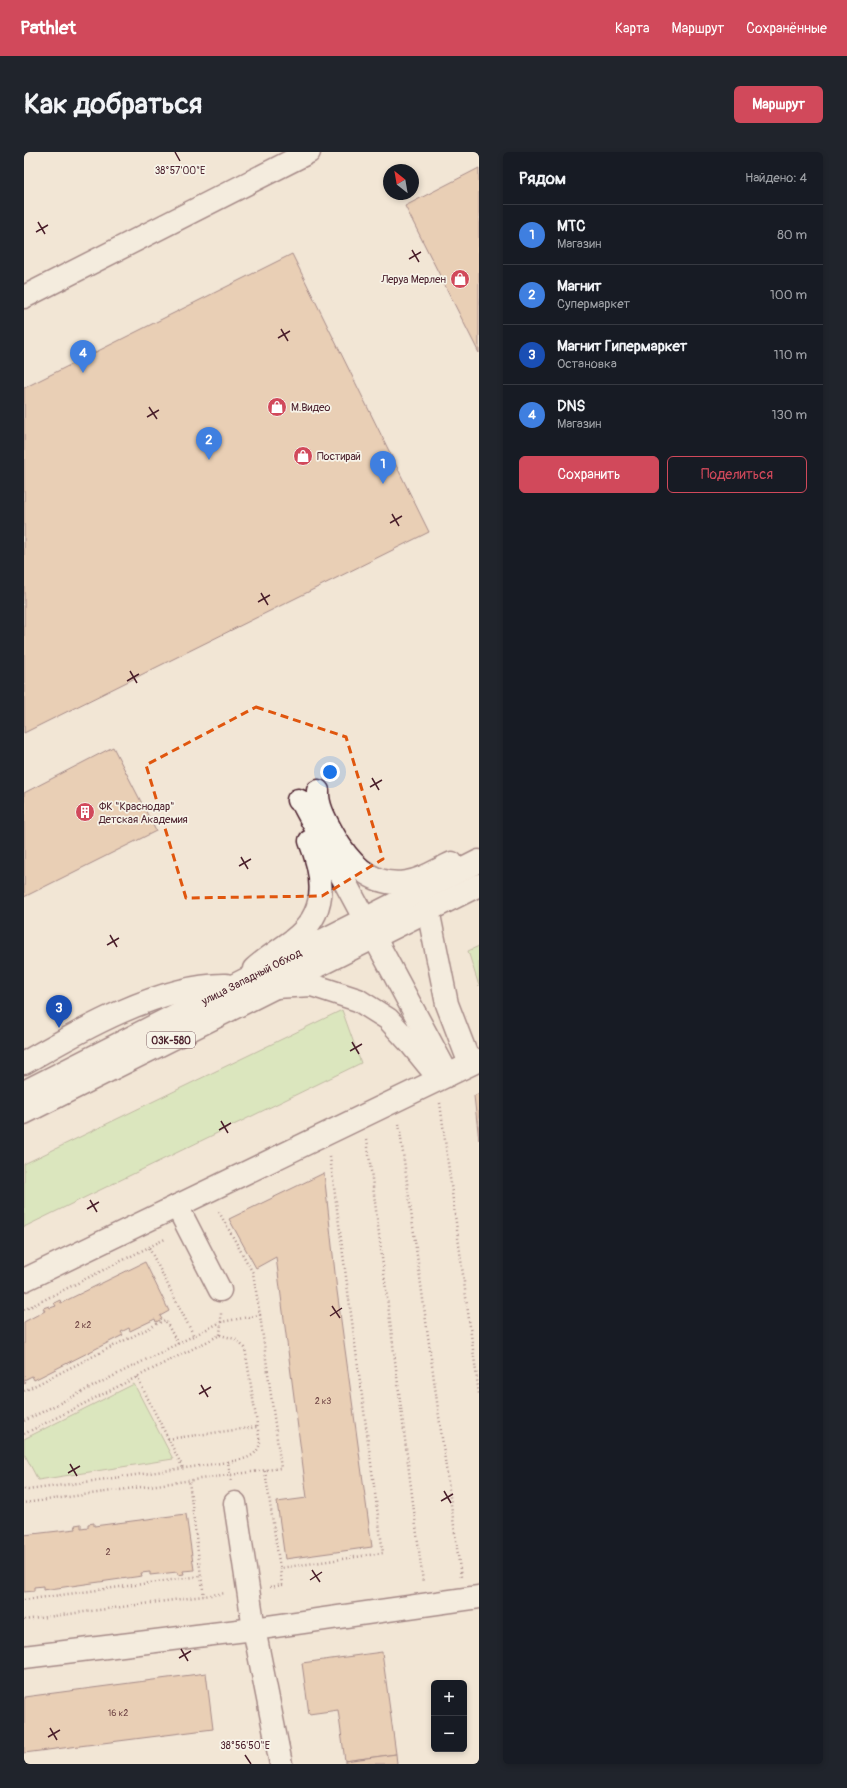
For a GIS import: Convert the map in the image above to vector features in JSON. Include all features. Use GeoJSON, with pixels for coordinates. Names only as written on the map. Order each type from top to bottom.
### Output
{"type":"FeatureCollection","features":[{"type":"Feature","properties":{"kind":"main road"},"geometry":{"type":"LineString","coordinates":[[24,297],[280,159],[309,152]]}},
{"type":"Feature","properties":{"kind":"main road"},"geometry":{"type":"LineString","coordinates":[[318,791],[322,813],[339,846],[374,925]]}},
{"type":"Feature","properties":{"kind":"main road"},"geometry":{"type":"LineString","coordinates":[[24,1063],[96,1024],[167,994],[192,988],[235,985],[265,959],[293,940],[305,929],[319,907],[321,894],[320,872],[317,858],[298,807],[298,800],[302,802],[459,1070]]}},
{"type":"Feature","properties":{"kind":"main road"},"geometry":{"type":"LineString","coordinates":[[339,846],[350,862],[364,874],[389,883],[407,882],[413,880],[479,851]]}},
{"type":"Feature","properties":{"kind":"main road","name":"улица Западный Обход"},"geometry":{"type":"LineString","coordinates":[[24,1113],[274,987],[479,861]]}},
{"type":"Feature","properties":{"kind":"main road","name":"улица Западный Обход"},"geometry":{"type":"LineString","coordinates":[[24,1092],[235,985],[374,925],[428,910],[469,895],[479,885]]}},
{"type":"Feature","properties":{"kind":"main road"},"geometry":{"type":"LineString","coordinates":[[428,910],[459,1070]]}},
{"type":"Feature","properties":{"kind":"main road"},"geometry":{"type":"LineString","coordinates":[[274,987],[312,985],[358,1000],[388,1019],[411,1044],[459,1070]]}},
{"type":"Feature","properties":{"kind":"main road"},"geometry":{"type":"LineString","coordinates":[[24,1280],[459,1070]]}},
{"type":"Feature","properties":{"kind":"main road"},"geometry":{"type":"LineString","coordinates":[[177,1206],[220,1290]]}},
{"type":"Feature","properties":{"kind":"main road"},"geometry":{"type":"LineString","coordinates":[[235,1503],[254,1629],[281,1764]]}},
{"type":"Feature","properties":{"kind":"main road"},"geometry":{"type":"LineString","coordinates":[[24,1657],[254,1629],[471,1598]]}},
{"type":"Feature","properties":{"kind":"path"},"geometry":{"type":"LineString","coordinates":[[440,1102],[479,1394]]}},
{"type":"Feature","properties":{"kind":"path"},"geometry":{"type":"LineString","coordinates":[[399,1122],[471,1598]]}},
{"type":"Feature","properties":{"kind":"path"},"geometry":{"type":"LineString","coordinates":[[367,1138],[426,1604]]}},
{"type":"Feature","properties":{"kind":"path"},"geometry":{"type":"LineString","coordinates":[[280,1568],[382,1553],[330,1156]]}},
{"type":"Feature","properties":{"kind":"path"},"geometry":{"type":"LineString","coordinates":[[24,1503],[281,1468],[260,1315],[252,1273],[219,1212]]}},
{"type":"Feature","properties":{"kind":"path"},"geometry":{"type":"LineString","coordinates":[[149,1248],[194,1336]]}},
{"type":"Feature","properties":{"kind":"path"},"geometry":{"type":"LineString","coordinates":[[220,1290],[220,1335]]}},
{"type":"Feature","properties":{"kind":"path"},"geometry":{"type":"LineString","coordinates":[[24,1421],[221,1322],[260,1315]]}},
{"type":"Feature","properties":{"kind":"path"},"geometry":{"type":"LineString","coordinates":[[24,1391],[165,1320],[178,1344]]}},
{"type":"Feature","properties":{"kind":"path"},"geometry":{"type":"LineString","coordinates":[[24,1434],[220,1335],[235,1339],[245,1348],[260,1443],[258,1449],[247,1459],[28,1490],[24,1489]]}},
{"type":"Feature","properties":{"kind":"path"},"geometry":{"type":"LineString","coordinates":[[137,1377],[183,1468]]}},
{"type":"Feature","properties":{"kind":"path"},"geometry":{"type":"LineString","coordinates":[[168,1439],[257,1427]]}},
{"type":"Feature","properties":{"kind":"path"},"geometry":{"type":"LineString","coordinates":[[228,1462],[235,1503]]}},
{"type":"Feature","properties":{"kind":"path"},"geometry":{"type":"LineString","coordinates":[[24,1620],[282,1585],[265,1470]]}},
{"type":"Feature","properties":{"kind":"path"},"geometry":{"type":"LineString","coordinates":[[189,1480],[204,1596]]}},
{"type":"Feature","properties":{"kind":"path"},"geometry":{"type":"LineString","coordinates":[[24,1600],[201,1576]]}},
{"type":"Feature","properties":{"kind":"highlighted area"},"geometry":{"type":"Polygon","coordinates":[[[256,707],[346,737],[383,859],[322,896],[186,898],[146,765],[256,707]]]}},
{"type":"Feature","properties":{"kind":"green space"},"geometry":{"type":"Polygon","coordinates":[[[479,946],[479,986],[468,951],[479,946]]]}},
{"type":"Feature","properties":{"kind":"green space"},"geometry":{"type":"Polygon","coordinates":[[[342,1010],[361,1063],[24,1227],[24,1164],[342,1010]]]}},
{"type":"Feature","properties":{"kind":"green space"},"geometry":{"type":"Polygon","coordinates":[[[134,1384],[173,1459],[38,1480],[24,1453],[24,1439],[134,1384]]]}},
{"type":"Feature","properties":{"kind":"building","name":"Леруа Мерлен"},"geometry":{"type":"Polygon","coordinates":[[[479,168],[479,353],[405,206],[479,168]]]}},
{"type":"Feature","properties":{"kind":"building"},"geometry":{"type":"Polygon","coordinates":[[[292,254],[429,532],[24,733],[24,388],[292,254]]]}},
{"type":"Feature","properties":{"kind":"building","name":"ФК \"Краснодар\" Детская Академия"},"geometry":{"type":"Polygon","coordinates":[[[113,747],[156,831],[24,897],[24,793],[113,747]]]}},
{"type":"Feature","properties":{"kind":"building"},"geometry":{"type":"Polygon","coordinates":[[[479,1093],[479,1140],[474,1096],[479,1093]]]}},
{"type":"Feature","properties":{"kind":"building"},"geometry":{"type":"Polygon","coordinates":[[[324,1173],[337,1291],[372,1547],[285,1559],[277,1502],[307,1498],[276,1257],[256,1268],[229,1219],[324,1173]]]}},
{"type":"Feature","properties":{"kind":"building"},"geometry":{"type":"Polygon","coordinates":[[[145,1262],[169,1311],[160,1316],[162,1319],[156,1322],[155,1319],[130,1331],[129,1328],[121,1332],[123,1335],[34,1380],[32,1376],[24,1380],[24,1322],[45,1311],[43,1308],[56,1306],[54,1303],[60,1300],[61,1303],[145,1262]]]}},
{"type":"Feature","properties":{"kind":"building"},"geometry":{"type":"Polygon","coordinates":[[[186,1514],[194,1570],[183,1571],[184,1574],[178,1575],[177,1572],[150,1575],[150,1572],[141,1573],[142,1576],[43,1590],[43,1586],[34,1587],[34,1591],[24,1592],[24,1535],[76,1529],[75,1525],[81,1524],[81,1528],[88,1527],[88,1524],[94,1523],[94,1526],[186,1514]]]}},
{"type":"Feature","properties":{"kind":"building"},"geometry":{"type":"Polygon","coordinates":[[[382,1652],[396,1754],[345,1761],[338,1710],[309,1714],[302,1663],[382,1652]]]}},
{"type":"Feature","properties":{"kind":"building"},"geometry":{"type":"Polygon","coordinates":[[[206,1673],[213,1729],[24,1753],[24,1697],[206,1673]]]}},
{"type":"Feature","properties":{"kind":"building"},"geometry":{"type":"Polygon","coordinates":[[[396,1754],[397,1764],[345,1764],[345,1761],[396,1754]]]}},
{"type":"Feature","properties":{"kind":"place","name":"Леруа Мерлен"},"geometry":{"type":"Point","coordinates":[460,279]}},
{"type":"Feature","properties":{"kind":"place","name":"DNS"},"geometry":{"type":"Point","coordinates":[83,373]}},
{"type":"Feature","properties":{"kind":"place","name":"М.Видео"},"geometry":{"type":"Point","coordinates":[277,407]}},
{"type":"Feature","properties":{"kind":"place","name":"Постирай"},"geometry":{"type":"Point","coordinates":[303,456]}},
{"type":"Feature","properties":{"kind":"place","name":"Магнит"},"geometry":{"type":"Point","coordinates":[209,460]}},
{"type":"Feature","properties":{"kind":"place","name":"МТС"},"geometry":{"type":"Point","coordinates":[383,484]}},
{"type":"Feature","properties":{"kind":"place","name":"ФК \"Краснодар\" Детская Академия"},"geometry":{"type":"Point","coordinates":[85,812]}},
{"type":"Feature","properties":{"kind":"place","name":"Магнит Гипермаркет"},"geometry":{"type":"Point","coordinates":[59,1028]}}]}
